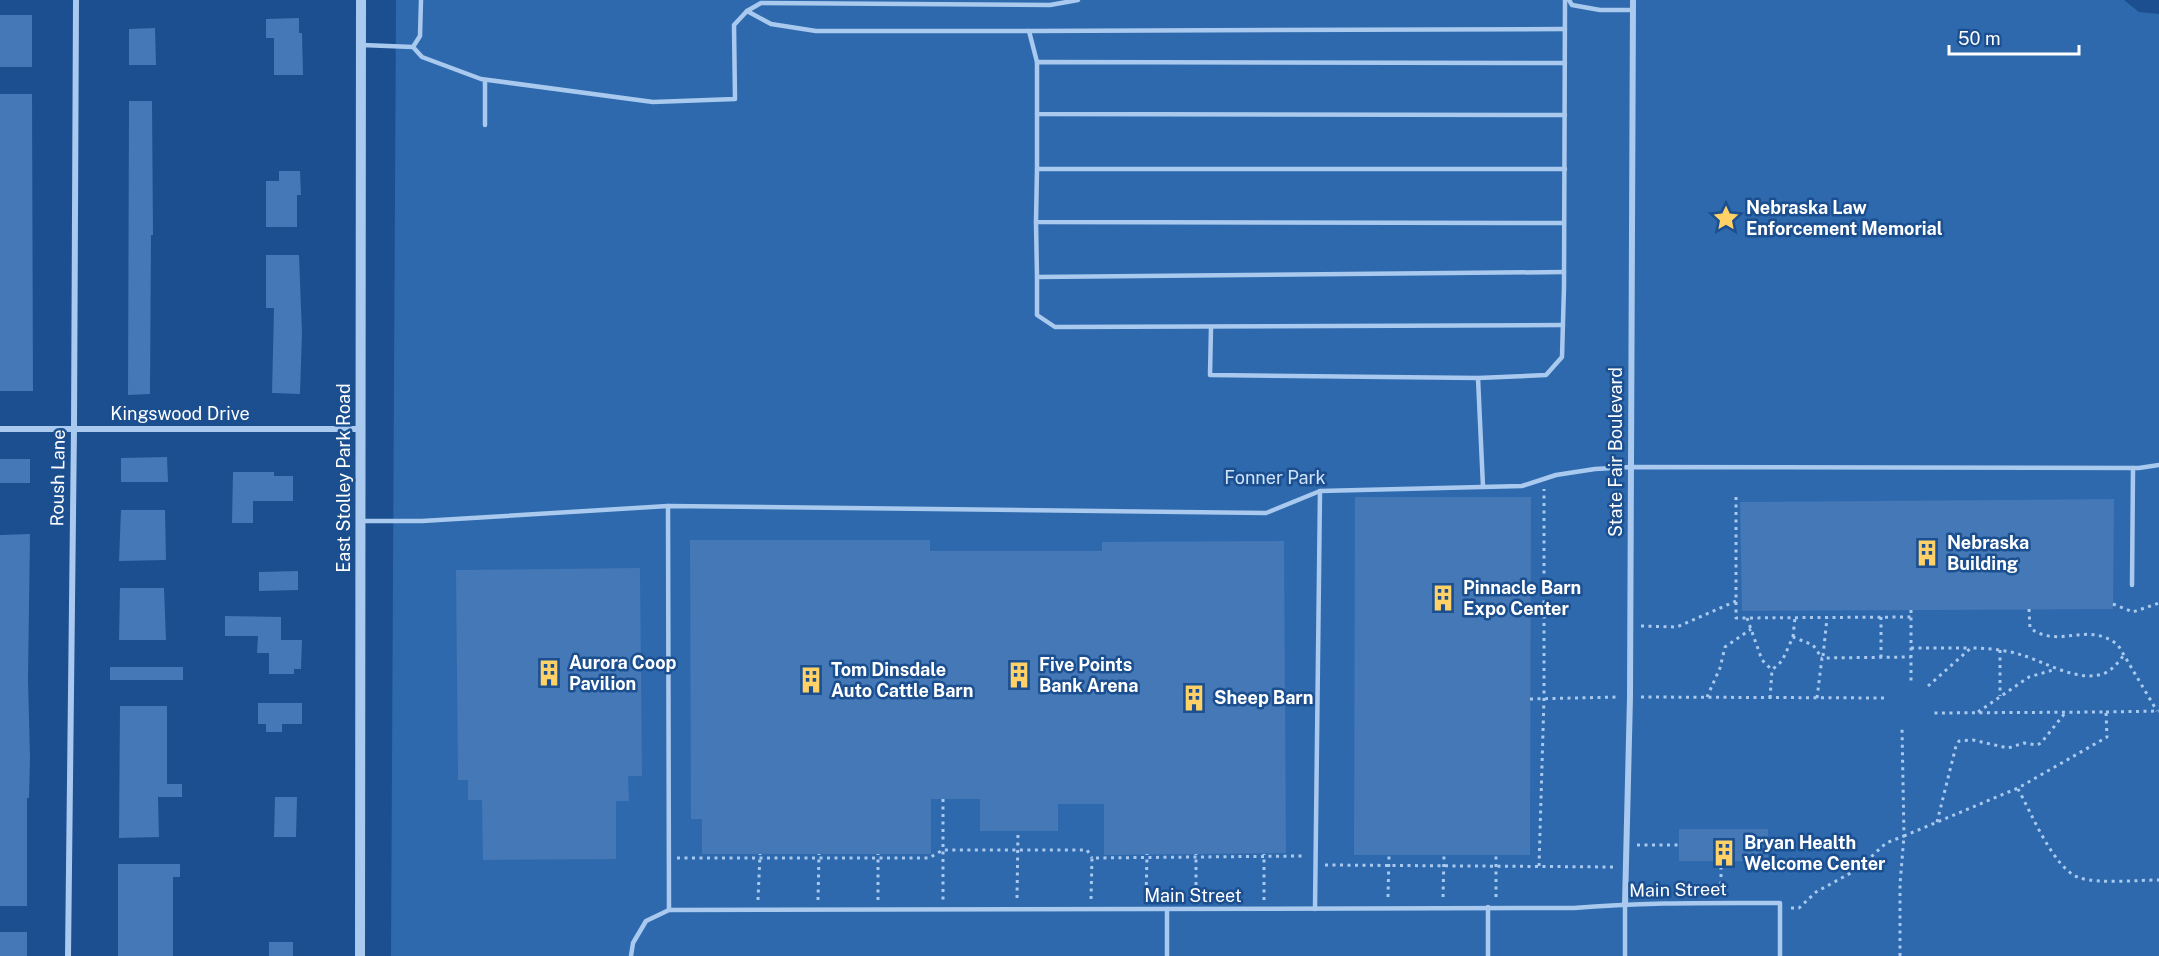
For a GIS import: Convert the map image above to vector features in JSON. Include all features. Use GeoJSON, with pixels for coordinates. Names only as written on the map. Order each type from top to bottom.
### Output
{"type":"FeatureCollection","features":[{"type":"Feature","properties":{"kind":"street","name":"Roush Lane"},"geometry":{"type":"LineString","coordinates":[[68,956],[76,0]]}},
{"type":"Feature","properties":{"kind":"street","name":"East Stolley Park Road"},"geometry":{"type":"LineString","coordinates":[[360,956],[361,0]]}},
{"type":"Feature","properties":{"kind":"street","name":"State Fair Boulevard"},"geometry":{"type":"LineString","coordinates":[[1625,904],[1630,697],[1633,0]]}},
{"type":"Feature","properties":{"kind":"street","name":"Kingswood Drive"},"geometry":{"type":"LineString","coordinates":[[0,429],[360,429]]}},
{"type":"Feature","properties":{"kind":"lane"},"geometry":{"type":"LineString","coordinates":[[413,47],[420,36],[421,0]]}},
{"type":"Feature","properties":{"kind":"lane"},"geometry":{"type":"LineString","coordinates":[[361,45],[413,47],[422,57],[485,80],[652,102],[735,99],[734,25],[747,11],[761,3],[1050,5],[1078,0]]}},
{"type":"Feature","properties":{"kind":"lane"},"geometry":{"type":"LineString","coordinates":[[1567,0],[1572,4],[1600,10],[1633,10]]}},
{"type":"Feature","properties":{"kind":"lane"},"geometry":{"type":"LineString","coordinates":[[1211,327],[1210,375],[1478,378],[1546,375],[1562,357],[1567,0]]}},
{"type":"Feature","properties":{"kind":"lane"},"geometry":{"type":"LineString","coordinates":[[747,11],[771,24],[816,31],[1565,29]]}},
{"type":"Feature","properties":{"kind":"lane"},"geometry":{"type":"LineString","coordinates":[[1029,31],[1037,62],[1037,315],[1055,327],[1563,325]]}},
{"type":"Feature","properties":{"kind":"lane"},"geometry":{"type":"LineString","coordinates":[[1037,62],[1565,63]]}},
{"type":"Feature","properties":{"kind":"lane"},"geometry":{"type":"LineString","coordinates":[[485,80],[485,125]]}},
{"type":"Feature","properties":{"kind":"lane"},"geometry":{"type":"LineString","coordinates":[[1037,114],[1565,115]]}},
{"type":"Feature","properties":{"kind":"lane"},"geometry":{"type":"LineString","coordinates":[[1037,169],[1565,169]]}},
{"type":"Feature","properties":{"kind":"lane"},"geometry":{"type":"LineString","coordinates":[[1036,222],[1564,223]]}},
{"type":"Feature","properties":{"kind":"lane"},"geometry":{"type":"LineString","coordinates":[[1037,277],[1564,272]]}},
{"type":"Feature","properties":{"kind":"lane"},"geometry":{"type":"LineString","coordinates":[[1478,378],[1483,487]]}},
{"type":"Feature","properties":{"kind":"lane"},"geometry":{"type":"LineString","coordinates":[[360,521],[422,521],[668,506],[1266,513],[1320,491],[1522,486],[1556,475],[1630,467],[2133,468],[2159,465]]}},
{"type":"Feature","properties":{"kind":"lane"},"geometry":{"type":"LineString","coordinates":[[2132,585],[2133,468]]}},
{"type":"Feature","properties":{"kind":"lane"},"geometry":{"type":"LineString","coordinates":[[1315,909],[1320,491]]}},
{"type":"Feature","properties":{"kind":"lane"},"geometry":{"type":"LineString","coordinates":[[631,956],[633,943],[646,921],[669,910],[668,506]]}},
{"type":"Feature","properties":{"kind":"lane","name":"Main Street"},"geometry":{"type":"LineString","coordinates":[[669,910],[1574,908],[1625,904],[1720,903],[1780,906]]}},
{"type":"Feature","properties":{"kind":"lane"},"geometry":{"type":"LineString","coordinates":[[1625,904],[1625,956]]}},
{"type":"Feature","properties":{"kind":"lane"},"geometry":{"type":"LineString","coordinates":[[1780,906],[1780,956]]}},
{"type":"Feature","properties":{"kind":"lane"},"geometry":{"type":"LineString","coordinates":[[1488,907],[1488,956]]}},
{"type":"Feature","properties":{"kind":"lane"},"geometry":{"type":"LineString","coordinates":[[1167,909],[1167,956]]}},
{"type":"Feature","properties":{"kind":"path"},"geometry":{"type":"LineString","coordinates":[[1539,866],[1544,698],[1544,479]]}},
{"type":"Feature","properties":{"kind":"path"},"geometry":{"type":"LineString","coordinates":[[1736,497],[1736,618],[1911,617]]}},
{"type":"Feature","properties":{"kind":"path"},"geometry":{"type":"LineString","coordinates":[[1630,625],[1677,627],[1736,601]]}},
{"type":"Feature","properties":{"kind":"path"},"geometry":{"type":"LineString","coordinates":[[2113,604],[2133,612],[2159,603]]}},
{"type":"Feature","properties":{"kind":"path"},"geometry":{"type":"LineString","coordinates":[[2028,609],[2030,628],[2038,634],[2058,638],[2097,634],[2118,645],[2158,711]]}},
{"type":"Feature","properties":{"kind":"path"},"geometry":{"type":"LineString","coordinates":[[1911,610],[1911,685]]}},
{"type":"Feature","properties":{"kind":"path"},"geometry":{"type":"LineString","coordinates":[[1770,698],[1772,670],[1782,661],[1793,637],[1795,617]]}},
{"type":"Feature","properties":{"kind":"path"},"geometry":{"type":"LineString","coordinates":[[1817,698],[1827,617]]}},
{"type":"Feature","properties":{"kind":"path"},"geometry":{"type":"LineString","coordinates":[[1881,617],[1881,657]]}},
{"type":"Feature","properties":{"kind":"path"},"geometry":{"type":"LineString","coordinates":[[1747,618],[1762,660],[1772,670]]}},
{"type":"Feature","properties":{"kind":"path"},"geometry":{"type":"LineString","coordinates":[[1707,697],[1720,668],[1725,647],[1751,629]]}},
{"type":"Feature","properties":{"kind":"path"},"geometry":{"type":"LineString","coordinates":[[1793,637],[1813,645],[1822,658]]}},
{"type":"Feature","properties":{"kind":"path"},"geometry":{"type":"LineString","coordinates":[[1911,648],[2000,650],[2022,655],[2054,669],[2097,675],[2107,672],[2124,656]]}},
{"type":"Feature","properties":{"kind":"path"},"geometry":{"type":"LineString","coordinates":[[1928,686],[1971,648]]}},
{"type":"Feature","properties":{"kind":"path"},"geometry":{"type":"LineString","coordinates":[[2000,650],[2000,696]]}},
{"type":"Feature","properties":{"kind":"path"},"geometry":{"type":"LineString","coordinates":[[1822,658],[1911,657]]}},
{"type":"Feature","properties":{"kind":"path"},"geometry":{"type":"LineString","coordinates":[[1977,713],[2029,676],[2054,669]]}},
{"type":"Feature","properties":{"kind":"path"},"geometry":{"type":"LineString","coordinates":[[1530,699],[1888,698]]}},
{"type":"Feature","properties":{"kind":"path"},"geometry":{"type":"LineString","coordinates":[[1932,713],[2158,711]]}},
{"type":"Feature","properties":{"kind":"path"},"geometry":{"type":"LineString","coordinates":[[1780,906],[1799,908],[1816,892],[1858,870],[1886,843],[2018,788],[2107,737],[2106,712]]}},
{"type":"Feature","properties":{"kind":"path"},"geometry":{"type":"LineString","coordinates":[[1936,822],[1959,741],[1973,740],[2008,748],[2024,743],[2037,745],[2065,713]]}},
{"type":"Feature","properties":{"kind":"path"},"geometry":{"type":"LineString","coordinates":[[1900,956],[1900,884],[1904,836],[1902,728]]}},
{"type":"Feature","properties":{"kind":"path"},"geometry":{"type":"LineString","coordinates":[[2018,788],[2053,854],[2070,873],[2080,878],[2093,880],[2159,880]]}},
{"type":"Feature","properties":{"kind":"path"},"geometry":{"type":"LineString","coordinates":[[943,800],[943,910]]}},
{"type":"Feature","properties":{"kind":"path"},"geometry":{"type":"LineString","coordinates":[[1017,910],[1018,831]]}},
{"type":"Feature","properties":{"kind":"path"},"geometry":{"type":"LineString","coordinates":[[1626,845],[1679,845]]}},
{"type":"Feature","properties":{"kind":"path"},"geometry":{"type":"LineString","coordinates":[[669,858],[760,856],[929,858],[943,850],[1088,850],[1092,858],[1090,909]]}},
{"type":"Feature","properties":{"kind":"path"},"geometry":{"type":"LineString","coordinates":[[1092,858],[1196,855],[1315,856]]}},
{"type":"Feature","properties":{"kind":"path"},"geometry":{"type":"LineString","coordinates":[[1195,909],[1196,855]]}},
{"type":"Feature","properties":{"kind":"path"},"geometry":{"type":"LineString","coordinates":[[1264,855],[1264,909]]}},
{"type":"Feature","properties":{"kind":"path"},"geometry":{"type":"LineString","coordinates":[[1388,908],[1389,855]]}},
{"type":"Feature","properties":{"kind":"path"},"geometry":{"type":"LineString","coordinates":[[1443,908],[1444,855]]}},
{"type":"Feature","properties":{"kind":"path"},"geometry":{"type":"LineString","coordinates":[[1496,855],[1496,908]]}},
{"type":"Feature","properties":{"kind":"path"},"geometry":{"type":"LineString","coordinates":[[758,910],[760,856]]}},
{"type":"Feature","properties":{"kind":"path"},"geometry":{"type":"LineString","coordinates":[[818,910],[819,856]]}},
{"type":"Feature","properties":{"kind":"path"},"geometry":{"type":"LineString","coordinates":[[878,856],[878,910]]}},
{"type":"Feature","properties":{"kind":"path"},"geometry":{"type":"LineString","coordinates":[[1146,909],[1148,856]]}},
{"type":"Feature","properties":{"kind":"path"},"geometry":{"type":"LineString","coordinates":[[1720,903],[1721,861]]}},
{"type":"Feature","properties":{"kind":"path"},"geometry":{"type":"LineString","coordinates":[[1315,865],[1626,867]]}},
{"type":"Feature","properties":{"kind":"green space","name":"Fonner Park"},"geometry":{"type":"Polygon","coordinates":[[[396,0],[2124,0],[2139,12],[2159,14],[2159,956],[391,956],[396,0]]]}},
{"type":"Feature","properties":{"kind":"building"},"geometry":{"type":"Polygon","coordinates":[[[0,15],[32,15],[32,67],[0,67],[0,15]]]}},
{"type":"Feature","properties":{"kind":"building"},"geometry":{"type":"Polygon","coordinates":[[[299,18],[299,33],[302,33],[303,75],[274,75],[274,38],[266,38],[266,19],[299,18]]]}},
{"type":"Feature","properties":{"kind":"building"},"geometry":{"type":"Polygon","coordinates":[[[155,28],[156,65],[129,65],[129,29],[155,28]]]}},
{"type":"Feature","properties":{"kind":"building"},"geometry":{"type":"Polygon","coordinates":[[[0,94],[32,94],[33,391],[0,391],[0,94]]]}},
{"type":"Feature","properties":{"kind":"building"},"geometry":{"type":"Polygon","coordinates":[[[129,101],[152,101],[153,235],[151,235],[150,394],[128,395],[129,101]]]}},
{"type":"Feature","properties":{"kind":"building"},"geometry":{"type":"Polygon","coordinates":[[[279,171],[300,171],[301,195],[297,195],[297,227],[266,227],[266,181],[279,181],[279,171]]]}},
{"type":"Feature","properties":{"kind":"building"},"geometry":{"type":"Polygon","coordinates":[[[266,255],[299,255],[302,333],[300,394],[272,393],[274,308],[266,308],[266,255]]]}},
{"type":"Feature","properties":{"kind":"building"},"geometry":{"type":"Polygon","coordinates":[[[167,457],[168,482],[121,482],[121,458],[167,457]]]}},
{"type":"Feature","properties":{"kind":"building"},"geometry":{"type":"Polygon","coordinates":[[[0,459],[30,459],[30,483],[0,483],[0,459]]]}},
{"type":"Feature","properties":{"kind":"building"},"geometry":{"type":"Polygon","coordinates":[[[233,472],[274,472],[274,476],[293,476],[293,501],[253,501],[253,523],[232,523],[233,472]]]}},
{"type":"Feature","properties":{"kind":"building","name":"Pinnacle Barn Expo Center"},"geometry":{"type":"Polygon","coordinates":[[[1355,497],[1531,497],[1530,855],[1354,855],[1355,497]]]}},
{"type":"Feature","properties":{"kind":"building","name":"Nebraska Building"},"geometry":{"type":"Polygon","coordinates":[[[2114,499],[2113,609],[1742,611],[1740,502],[2114,499]]]}},
{"type":"Feature","properties":{"kind":"building"},"geometry":{"type":"Polygon","coordinates":[[[121,510],[165,510],[166,560],[119,561],[121,510]]]}},
{"type":"Feature","properties":{"kind":"building"},"geometry":{"type":"Polygon","coordinates":[[[30,534],[28,679],[30,758],[29,798],[27,798],[27,906],[0,906],[0,535],[30,534]]]}},
{"type":"Feature","properties":{"kind":"building"},"geometry":{"type":"Polygon","coordinates":[[[690,540],[930,540],[930,551],[1102,551],[1102,542],[1284,541],[1286,853],[1104,855],[1104,804],[1058,804],[1058,831],[980,831],[980,799],[931,799],[931,854],[702,854],[702,819],[691,819],[690,540]]]}},
{"type":"Feature","properties":{"kind":"building","name":"Aurora Coop Pavilion"},"geometry":{"type":"Polygon","coordinates":[[[640,568],[642,776],[628,776],[629,801],[616,801],[616,859],[483,860],[482,800],[468,800],[468,780],[458,780],[456,570],[640,568]]]}},
{"type":"Feature","properties":{"kind":"building"},"geometry":{"type":"Polygon","coordinates":[[[298,571],[298,590],[259,591],[259,572],[298,571]]]}},
{"type":"Feature","properties":{"kind":"building"},"geometry":{"type":"Polygon","coordinates":[[[120,588],[164,588],[166,640],[119,640],[120,588]]]}},
{"type":"Feature","properties":{"kind":"building"},"geometry":{"type":"Polygon","coordinates":[[[225,616],[281,617],[281,640],[302,640],[301,669],[294,669],[294,674],[269,674],[269,653],[257,653],[258,636],[225,636],[225,616]]]}},
{"type":"Feature","properties":{"kind":"building"},"geometry":{"type":"Polygon","coordinates":[[[110,667],[183,667],[183,680],[110,680],[110,667]]]}},
{"type":"Feature","properties":{"kind":"building"},"geometry":{"type":"Polygon","coordinates":[[[258,703],[302,703],[302,724],[282,724],[282,732],[266,732],[266,724],[258,724],[258,703]]]}},
{"type":"Feature","properties":{"kind":"building"},"geometry":{"type":"Polygon","coordinates":[[[120,706],[167,706],[167,784],[182,784],[182,797],[158,797],[159,837],[119,838],[120,706]]]}},
{"type":"Feature","properties":{"kind":"building"},"geometry":{"type":"Polygon","coordinates":[[[275,797],[297,797],[296,837],[274,837],[275,797]]]}},
{"type":"Feature","properties":{"kind":"building","name":"Bryan Health Welcome Center"},"geometry":{"type":"Polygon","coordinates":[[[1679,829],[1768,829],[1768,861],[1679,861],[1679,829]]]}},
{"type":"Feature","properties":{"kind":"building"},"geometry":{"type":"Polygon","coordinates":[[[118,864],[180,864],[180,877],[173,877],[173,956],[118,956],[118,864]]]}},
{"type":"Feature","properties":{"kind":"building"},"geometry":{"type":"Polygon","coordinates":[[[0,932],[27,932],[27,956],[0,956],[0,932]]]}},
{"type":"Feature","properties":{"kind":"building"},"geometry":{"type":"Polygon","coordinates":[[[269,942],[293,942],[293,956],[269,956],[269,942]]]}},
{"type":"Feature","properties":{"kind":"place","name":"Nebraska Law Enforcement Memorial"},"geometry":{"type":"Point","coordinates":[1726,218]}},
{"type":"Feature","properties":{"kind":"place","name":"Nebraska Building"},"geometry":{"type":"Point","coordinates":[1927,553]}},
{"type":"Feature","properties":{"kind":"place","name":"Pinnacle Barn Expo Center"},"geometry":{"type":"Point","coordinates":[1443,598]}},
{"type":"Feature","properties":{"kind":"place","name":"Aurora Coop Pavilion"},"geometry":{"type":"Point","coordinates":[549,673]}},
{"type":"Feature","properties":{"kind":"place","name":"Five Points Bank Arena"},"geometry":{"type":"Point","coordinates":[1019,675]}},
{"type":"Feature","properties":{"kind":"place","name":"Tom Dinsdale Auto Cattle Barn"},"geometry":{"type":"Point","coordinates":[811,680]}},
{"type":"Feature","properties":{"kind":"place","name":"Sheep Barn"},"geometry":{"type":"Point","coordinates":[1194,698]}},
{"type":"Feature","properties":{"kind":"place","name":"Bryan Health Welcome Center"},"geometry":{"type":"Point","coordinates":[1724,853]}}]}
